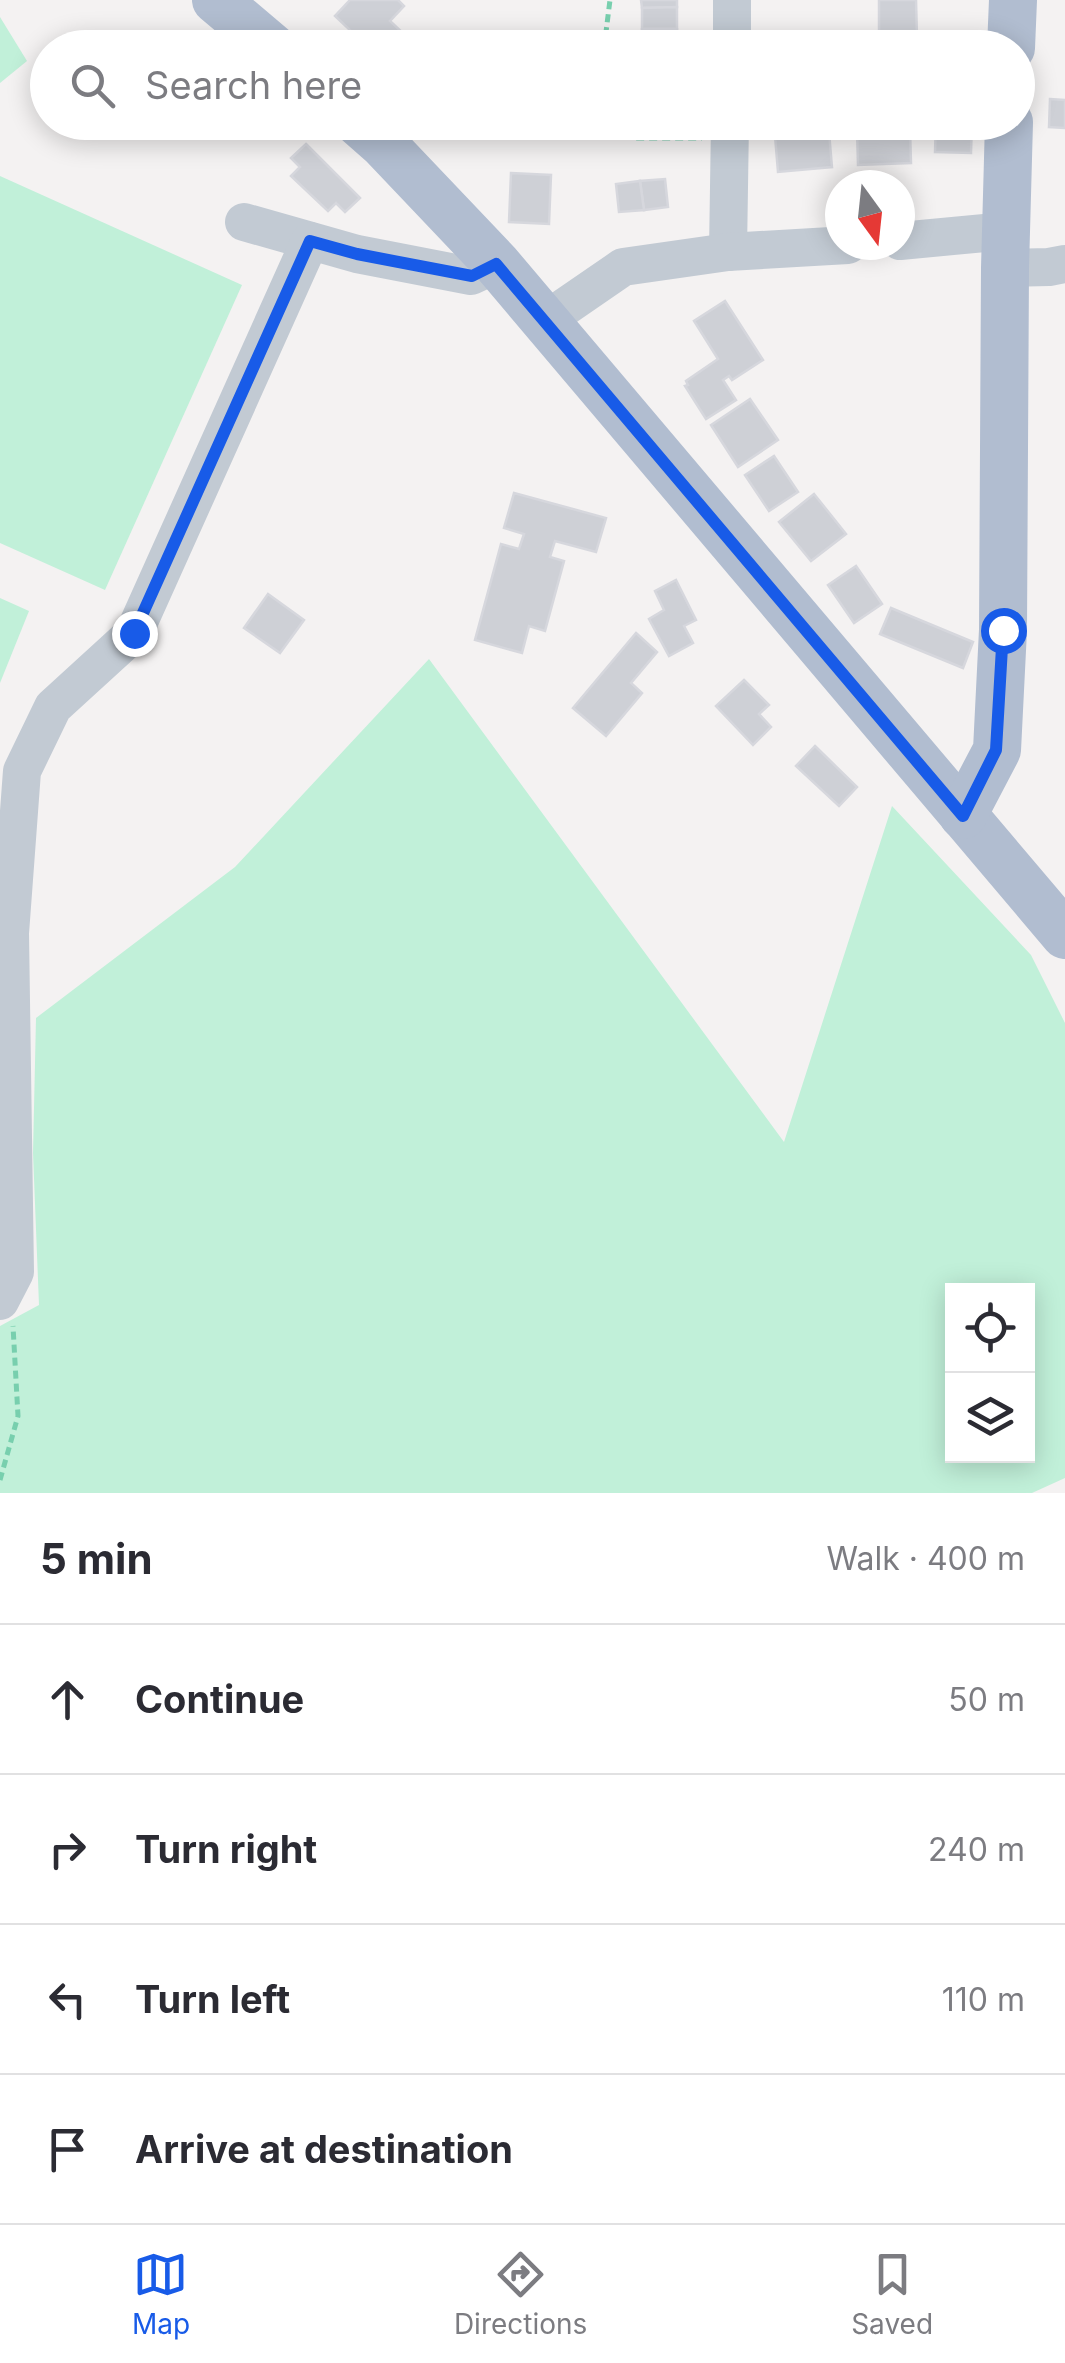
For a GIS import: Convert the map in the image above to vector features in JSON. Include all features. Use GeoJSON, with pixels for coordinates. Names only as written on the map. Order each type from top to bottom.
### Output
{"type":"FeatureCollection","features":[{"type":"Feature","properties":{"kind":"main road"},"geometry":{"type":"LineString","coordinates":[[216,0],[252,30]]}},
{"type":"Feature","properties":{"kind":"main road"},"geometry":{"type":"LineString","coordinates":[[1011,30],[1013,0]]}},
{"type":"Feature","properties":{"kind":"main road"},"geometry":{"type":"LineString","coordinates":[[378,140],[546,320],[1065,935]]}},
{"type":"Feature","properties":{"kind":"main road"},"geometry":{"type":"LineString","coordinates":[[963,816],[996,750],[1003,630],[1009,140]]}},
{"type":"Feature","properties":{"kind":"street"},"geometry":{"type":"LineString","coordinates":[[732,0],[732,30]]}},
{"type":"Feature","properties":{"kind":"street"},"geometry":{"type":"LineString","coordinates":[[728,252],[730,140]]}},
{"type":"Feature","properties":{"kind":"street"},"geometry":{"type":"LineString","coordinates":[[244,222],[357,254],[472,276],[496,264]]}},
{"type":"Feature","properties":{"kind":"street"},"geometry":{"type":"LineString","coordinates":[[1,1301],[15,1272],[10,933],[22,771],[52,706],[134,633],[310,241]]}},
{"type":"Feature","properties":{"kind":"street"},"geometry":{"type":"LineString","coordinates":[[915,242],[1006,249],[1065,264]]}},
{"type":"Feature","properties":{"kind":"street"},"geometry":{"type":"LineString","coordinates":[[546,320],[623,268],[728,252],[825,246]]}},
{"type":"Feature","properties":{"kind":"path"},"geometry":{"type":"LineString","coordinates":[[606,30],[610,0]]}},
{"type":"Feature","properties":{"kind":"path"},"geometry":{"type":"LineString","coordinates":[[0,1480],[18,1416],[14,1328],[1,1301]]}},
{"type":"Feature","properties":{"kind":"green space"},"geometry":{"type":"Polygon","coordinates":[[[0,17],[27,61],[0,83],[0,17]]]}},
{"type":"Feature","properties":{"kind":"green space"},"geometry":{"type":"Polygon","coordinates":[[[0,176],[242,285],[105,590],[0,543],[0,176]]]}},
{"type":"Feature","properties":{"kind":"green space"},"geometry":{"type":"Polygon","coordinates":[[[0,598],[29,611],[0,683],[0,598]]]}},
{"type":"Feature","properties":{"kind":"green space"},"geometry":{"type":"Polygon","coordinates":[[[429,659],[784,1142],[892,806],[1031,955],[1065,1023],[1065,1478],[1032,1493],[0,1493],[0,1326],[39,1305],[33,1153],[36,1018],[235,867],[429,659]]]}},
{"type":"Feature","properties":{"kind":"building"},"geometry":{"type":"Polygon","coordinates":[[[350,0],[398,0],[404,6],[390,21],[400,30],[350,30],[335,16],[350,0]]]}},
{"type":"Feature","properties":{"kind":"building"},"geometry":{"type":"Polygon","coordinates":[[[641,0],[677,0],[677,7],[642,8],[641,0]]]}},
{"type":"Feature","properties":{"kind":"building"},"geometry":{"type":"Polygon","coordinates":[[[879,0],[916,0],[917,30],[879,30],[879,0]]]}},
{"type":"Feature","properties":{"kind":"building"},"geometry":{"type":"Polygon","coordinates":[[[677,7],[677,29],[642,29],[642,8],[677,7]]]}},
{"type":"Feature","properties":{"kind":"building"},"geometry":{"type":"Polygon","coordinates":[[[1050,99],[1065,100],[1065,128],[1049,127],[1050,99]]]}},
{"type":"Feature","properties":{"kind":"building"},"geometry":{"type":"Polygon","coordinates":[[[775,140],[830,140],[832,167],[778,172],[775,140]]]}},
{"type":"Feature","properties":{"kind":"building"},"geometry":{"type":"Polygon","coordinates":[[[857,140],[910,140],[911,163],[858,165],[857,140]]]}},
{"type":"Feature","properties":{"kind":"building"},"geometry":{"type":"Polygon","coordinates":[[[935,140],[971,140],[971,153],[935,152],[935,140]]]}},
{"type":"Feature","properties":{"kind":"building"},"geometry":{"type":"Polygon","coordinates":[[[306,144],[360,198],[345,212],[336,203],[328,211],[291,176],[300,167],[291,158],[306,144]]]}},
{"type":"Feature","properties":{"kind":"building"},"geometry":{"type":"Polygon","coordinates":[[[511,173],[551,175],[549,224],[509,222],[511,173]]]}},
{"type":"Feature","properties":{"kind":"building"},"geometry":{"type":"Polygon","coordinates":[[[665,179],[668,207],[644,210],[640,181],[665,179]]]}},
{"type":"Feature","properties":{"kind":"building"},"geometry":{"type":"Polygon","coordinates":[[[640,181],[644,210],[619,212],[616,184],[640,181]]]}},
{"type":"Feature","properties":{"kind":"building"},"geometry":{"type":"Polygon","coordinates":[[[725,301],[763,360],[732,380],[729,376],[723,380],[736,400],[706,419],[685,386],[686,381],[718,359],[694,321],[725,301]]]}},
{"type":"Feature","properties":{"kind":"building"},"geometry":{"type":"Polygon","coordinates":[[[750,399],[778,440],[738,467],[711,425],[750,399]]]}},
{"type":"Feature","properties":{"kind":"building"},"geometry":{"type":"Polygon","coordinates":[[[774,456],[798,492],[769,511],[745,475],[774,456]]]}},
{"type":"Feature","properties":{"kind":"building"},"geometry":{"type":"Polygon","coordinates":[[[514,493],[606,518],[596,552],[555,541],[550,557],[564,561],[545,631],[529,626],[522,653],[475,640],[501,544],[519,549],[524,534],[504,528],[514,493]]]}},
{"type":"Feature","properties":{"kind":"building"},"geometry":{"type":"Polygon","coordinates":[[[814,494],[846,534],[811,561],[779,522],[814,494]]]}},
{"type":"Feature","properties":{"kind":"building"},"geometry":{"type":"Polygon","coordinates":[[[856,566],[882,604],[854,623],[828,585],[856,566]]]}},
{"type":"Feature","properties":{"kind":"building"},"geometry":{"type":"Polygon","coordinates":[[[676,580],[696,620],[684,626],[693,643],[669,656],[649,619],[664,610],[655,591],[676,580]]]}},
{"type":"Feature","properties":{"kind":"building"},"geometry":{"type":"Polygon","coordinates":[[[268,594],[304,620],[280,653],[244,628],[268,594]]]}},
{"type":"Feature","properties":{"kind":"building"},"geometry":{"type":"Polygon","coordinates":[[[891,608],[973,642],[963,668],[880,634],[891,608]]]}},
{"type":"Feature","properties":{"kind":"building"},"geometry":{"type":"Polygon","coordinates":[[[636,633],[657,652],[631,683],[642,693],[606,736],[573,708],[636,633]]]}},
{"type":"Feature","properties":{"kind":"building"},"geometry":{"type":"Polygon","coordinates":[[[744,680],[769,705],[759,714],[771,727],[753,745],[716,706],[744,680]]]}},
{"type":"Feature","properties":{"kind":"building"},"geometry":{"type":"Polygon","coordinates":[[[815,746],[857,787],[839,806],[796,766],[815,746]]]}},
{"type":"Feature","properties":{"kind":"route"},"geometry":{"type":"LineString","coordinates":[[134,633],[310,241],[472,276],[496,264],[963,816],[996,750],[1003,630]]}}]}
